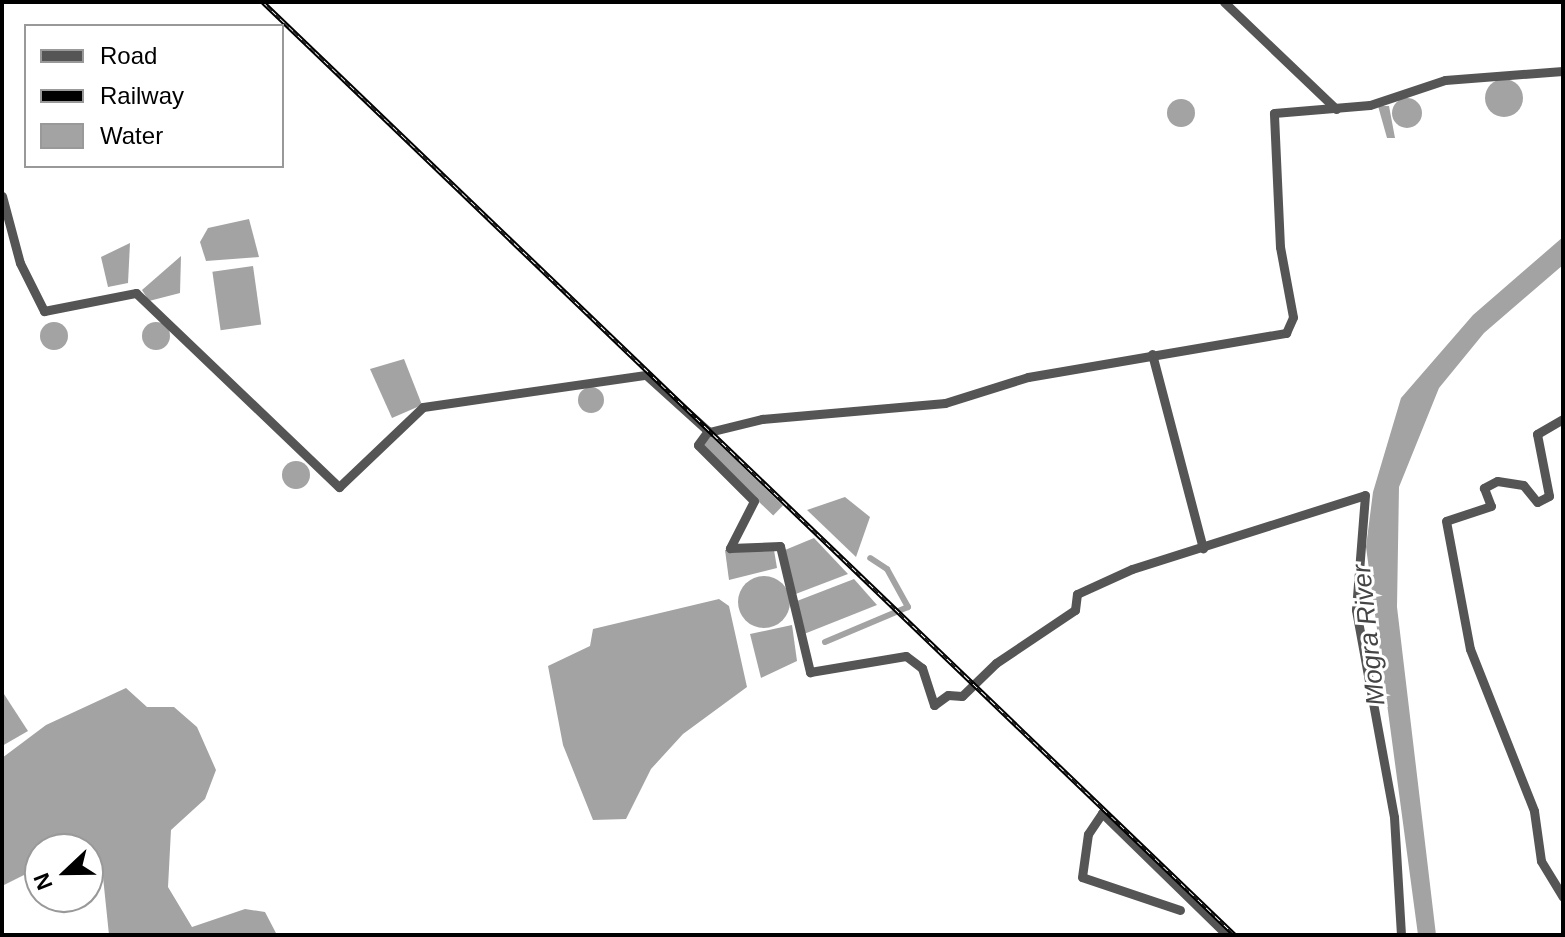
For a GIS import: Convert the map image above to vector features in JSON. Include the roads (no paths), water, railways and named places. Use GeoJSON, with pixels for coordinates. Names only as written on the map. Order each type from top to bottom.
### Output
{"type":"FeatureCollection","features":[{"type":"Feature","properties":{"kind":"street"},"geometry":{"type":"LineString","coordinates":[[1224,2],[1336,109]]}},
{"type":"Feature","properties":{"kind":"street"},"geometry":{"type":"LineString","coordinates":[[1401,935],[1394,817],[1356,610],[1365,495],[1203,548],[1077,594],[1075,610],[996,663],[964,695],[934,705],[922,668],[906,656],[810,672],[780,546],[730,548],[754,501],[698,445],[708,431],[945,403],[1028,377],[1286,333],[1291,281],[1280,247],[1273,114],[1336,109],[1445,80],[1563,71]]}},
{"type":"Feature","properties":{"kind":"street"},"geometry":{"type":"LineString","coordinates":[[2,196],[20,263],[44,311],[136,293],[335,486],[348,483],[421,408],[644,375],[708,431]]}},
{"type":"Feature","properties":{"kind":"street"},"geometry":{"type":"LineString","coordinates":[[1152,354],[1203,548]]}},
{"type":"Feature","properties":{"kind":"street"},"geometry":{"type":"LineString","coordinates":[[1563,419],[1537,434],[1549,496],[1537,502],[1513,480],[1497,481],[1484,488],[1491,506],[1446,521],[1470,649],[1534,811],[1541,861],[1563,897]]}},
{"type":"Feature","properties":{"kind":"street"},"geometry":{"type":"LineString","coordinates":[[1180,910],[1082,877],[1088,834],[1102,813],[1227,935]]}},
{"type":"Feature","properties":{"kind":"water"},"geometry":{"type":"Polygon","coordinates":[[[1504,79],[1517,85],[1523,98],[1517,111],[1504,117],[1491,111],[1485,98],[1491,85],[1504,79]]]}},
{"type":"Feature","properties":{"kind":"water"},"geometry":{"type":"Polygon","coordinates":[[[1407,98],[1418,102],[1422,113],[1418,124],[1407,128],[1396,124],[1392,113],[1396,102],[1407,98]]]}},
{"type":"Feature","properties":{"kind":"water"},"geometry":{"type":"Polygon","coordinates":[[[1181,99],[1191,103],[1195,113],[1191,123],[1181,127],[1171,123],[1167,113],[1171,103],[1181,99]]]}},
{"type":"Feature","properties":{"kind":"water"},"geometry":{"type":"Polygon","coordinates":[[[1378,106],[1389,106],[1395,138],[1387,138],[1378,106]]]}},
{"type":"Feature","properties":{"kind":"water"},"geometry":{"type":"Polygon","coordinates":[[[249,219],[259,257],[206,261],[200,242],[208,228],[249,219]]]}},
{"type":"Feature","properties":{"kind":"water"},"geometry":{"type":"Polygon","coordinates":[[[1563,237],[1563,265],[1484,333],[1439,388],[1399,487],[1397,607],[1436,935],[1418,935],[1366,547],[1373,492],[1401,398],[1473,315],[1563,237]]]}},
{"type":"Feature","properties":{"kind":"water"},"geometry":{"type":"Polygon","coordinates":[[[130,243],[128,283],[108,287],[101,257],[130,243]]]}},
{"type":"Feature","properties":{"kind":"water"},"geometry":{"type":"Polygon","coordinates":[[[181,256],[180,293],[149,301],[142,290],[181,256]]]}},
{"type":"Feature","properties":{"kind":"water"},"geometry":{"type":"Polygon","coordinates":[[[253,266],[261,324],[221,330],[212,272],[253,266]]]}},
{"type":"Feature","properties":{"kind":"water"},"geometry":{"type":"Polygon","coordinates":[[[54,322],[64,326],[68,336],[64,346],[54,350],[44,346],[40,336],[44,326],[54,322]]]}},
{"type":"Feature","properties":{"kind":"water"},"geometry":{"type":"Polygon","coordinates":[[[156,322],[166,326],[170,336],[166,346],[156,350],[146,346],[142,336],[146,326],[156,322]]]}},
{"type":"Feature","properties":{"kind":"water"},"geometry":{"type":"Polygon","coordinates":[[[404,359],[422,405],[392,418],[370,369],[404,359]]]}},
{"type":"Feature","properties":{"kind":"water"},"geometry":{"type":"Polygon","coordinates":[[[591,387],[600,391],[604,400],[600,409],[591,413],[582,409],[578,400],[582,391],[591,387]]]}},
{"type":"Feature","properties":{"kind":"water"},"geometry":{"type":"Polygon","coordinates":[[[711,436],[783,505],[773,516],[701,446],[711,436]]]}},
{"type":"Feature","properties":{"kind":"water"},"geometry":{"type":"Polygon","coordinates":[[[296,461],[306,465],[310,475],[306,485],[296,489],[286,485],[282,475],[286,465],[296,461]]]}},
{"type":"Feature","properties":{"kind":"water"},"geometry":{"type":"Polygon","coordinates":[[[845,497],[870,517],[856,557],[807,510],[845,497]]]}},
{"type":"Feature","properties":{"kind":"water"},"geometry":{"type":"Polygon","coordinates":[[[814,538],[848,574],[793,595],[785,550],[814,538]]]}},
{"type":"Feature","properties":{"kind":"water"},"geometry":{"type":"Polygon","coordinates":[[[725,550],[774,550],[777,568],[729,580],[725,550]]]}},
{"type":"Feature","properties":{"kind":"water"},"geometry":{"type":"Polygon","coordinates":[[[764,576],[782,584],[790,602],[782,620],[764,628],[746,620],[738,602],[746,584],[764,576]]]}},
{"type":"Feature","properties":{"kind":"water"},"geometry":{"type":"Polygon","coordinates":[[[854,579],[877,605],[804,634],[797,601],[854,579]]]}},
{"type":"Feature","properties":{"kind":"water"},"geometry":{"type":"Polygon","coordinates":[[[719,599],[729,606],[747,687],[683,734],[651,769],[626,819],[593,820],[563,745],[548,666],[590,646],[593,629],[719,599]]]}},
{"type":"Feature","properties":{"kind":"water"},"geometry":{"type":"Polygon","coordinates":[[[792,625],[797,661],[761,678],[750,634],[792,625]]]}},
{"type":"Feature","properties":{"kind":"water"},"geometry":{"type":"Polygon","coordinates":[[[126,688],[147,707],[174,707],[197,727],[216,770],[205,799],[171,830],[168,887],[192,927],[245,909],[265,912],[277,935],[109,935],[104,887],[104,833],[24,833],[24,875],[2,886],[2,758],[46,725],[126,688]]]}},
{"type":"Feature","properties":{"kind":"water"},"geometry":{"type":"Polygon","coordinates":[[[2,691],[28,731],[2,746],[2,691]]]}},
{"type":"Feature","properties":{"kind":"waterway"},"geometry":{"type":"LineString","coordinates":[[825,642],[908,607],[887,569],[870,558]]}},
{"type":"Feature","properties":{"kind":"railway"},"geometry":{"type":"LineString","coordinates":[[263,2],[1235,935]]}},
{"type":"Feature","properties":{"kind":"water label","name":"Mogra River"},"geometry":{"type":"Point","coordinates":[1369,635]}}]}
